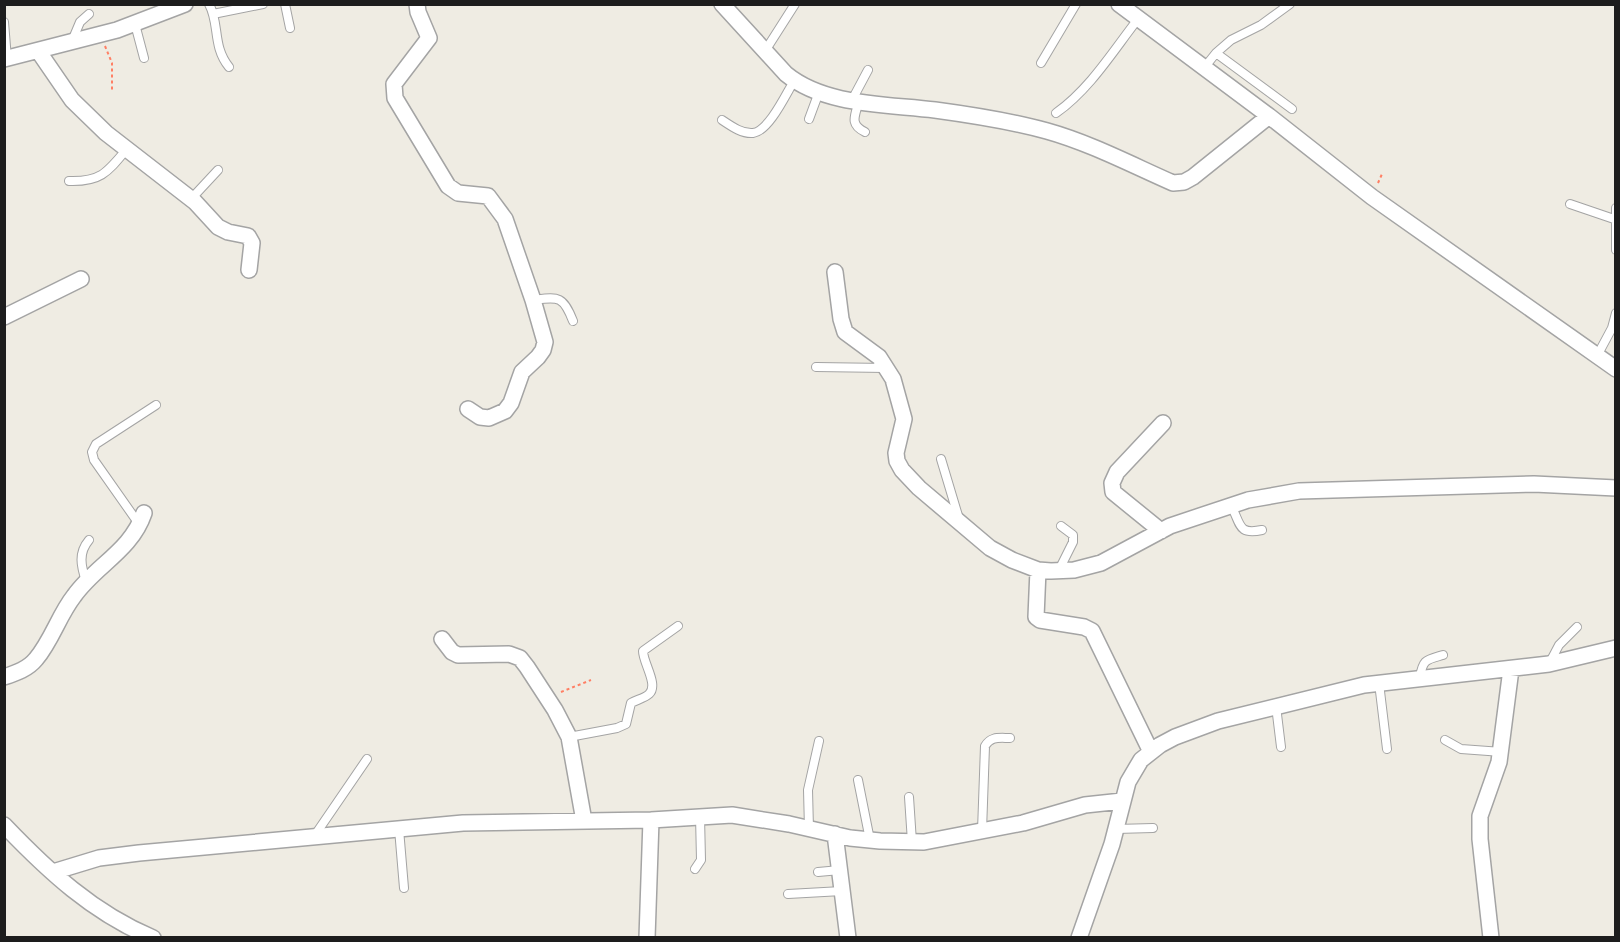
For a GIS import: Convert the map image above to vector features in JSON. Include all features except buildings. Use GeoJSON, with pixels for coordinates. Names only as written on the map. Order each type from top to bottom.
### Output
{"type":"FeatureCollection","features":[{"type":"Feature","properties":{"kind":"street"},"geometry":{"type":"LineString","coordinates":[[6,59],[39,52],[135,24],[185,4]]}},
{"type":"Feature","properties":{"kind":"street"},"geometry":{"type":"LineString","coordinates":[[417,4],[429,38],[394,84],[394,98],[448,186],[458,193],[488,196],[505,219],[543,335],[543,350],[522,372],[511,404],[505,411],[489,418],[476,415],[468,409]]}},
{"type":"Feature","properties":{"kind":"street"},"geometry":{"type":"LineString","coordinates":[[722,4],[794,81],[819,92],[856,100],[936,110],[1045,131],[1066,137],[1173,183],[1193,177],[1269,116]]}},
{"type":"Feature","properties":{"kind":"street"},"geometry":{"type":"LineString","coordinates":[[1119,4],[1269,116],[1372,197],[1616,369]]}},
{"type":"Feature","properties":{"kind":"street"},"geometry":{"type":"LineString","coordinates":[[39,52],[72,100],[126,150],[191,199],[218,227],[228,232],[248,236],[252,243],[249,270]]}},
{"type":"Feature","properties":{"kind":"street"},"geometry":{"type":"LineString","coordinates":[[835,272],[841,319],[845,332],[879,357],[893,379],[904,419],[896,453],[897,461],[909,478],[990,548],[1038,570],[1074,570],[1101,563],[1161,531],[1231,505],[1276,494],[1322,489],[1534,484],[1616,488]]}},
{"type":"Feature","properties":{"kind":"street"},"geometry":{"type":"LineString","coordinates":[[4,317],[81,279]]}},
{"type":"Feature","properties":{"kind":"street"},"geometry":{"type":"LineString","coordinates":[[1161,531],[1113,492],[1112,483],[1117,472],[1163,423]]}},
{"type":"Feature","properties":{"kind":"street"},"geometry":{"type":"LineString","coordinates":[[4,677],[20,672],[36,658],[72,598],[86,581],[125,546],[142,519]]}},
{"type":"Feature","properties":{"kind":"street"},"geometry":{"type":"LineString","coordinates":[[1038,570],[1036,616],[1040,620],[1084,627],[1092,631],[1151,752]]}},
{"type":"Feature","properties":{"kind":"street"},"geometry":{"type":"LineString","coordinates":[[442,639],[452,652],[458,655],[514,655],[524,662],[569,737],[584,821]]}},
{"type":"Feature","properties":{"kind":"street"},"geometry":{"type":"LineString","coordinates":[[1078,938],[1104,871],[1122,801],[1134,770],[1160,745],[1191,730],[1276,706],[1379,683],[1549,664],[1616,648]]}},
{"type":"Feature","properties":{"kind":"street"},"geometry":{"type":"LineString","coordinates":[[1491,938],[1480,839],[1480,816],[1502,752],[1511,669]]}},
{"type":"Feature","properties":{"kind":"street"},"geometry":{"type":"LineString","coordinates":[[53,872],[84,862],[129,854],[492,821],[747,817],[870,840],[912,842],[1023,823],[1085,805],[1122,801]]}},
{"type":"Feature","properties":{"kind":"street"},"geometry":{"type":"LineString","coordinates":[[647,938],[651,820]]}},
{"type":"Feature","properties":{"kind":"street"},"geometry":{"type":"LineString","coordinates":[[4,825],[53,872],[115,920],[153,938]]}},
{"type":"Feature","properties":{"kind":"street"},"geometry":{"type":"LineString","coordinates":[[835,834],[848,938]]}},
{"type":"Feature","properties":{"kind":"lane"},"geometry":{"type":"LineString","coordinates":[[209,4],[213,14],[216,40],[230,67]]}},
{"type":"Feature","properties":{"kind":"lane"},"geometry":{"type":"LineString","coordinates":[[213,14],[263,4]]}},
{"type":"Feature","properties":{"kind":"lane"},"geometry":{"type":"LineString","coordinates":[[285,4],[290,28]]}},
{"type":"Feature","properties":{"kind":"lane"},"geometry":{"type":"LineString","coordinates":[[765,51],[795,4]]}},
{"type":"Feature","properties":{"kind":"lane"},"geometry":{"type":"LineString","coordinates":[[1041,63],[1076,4]]}},
{"type":"Feature","properties":{"kind":"lane"},"geometry":{"type":"LineString","coordinates":[[1204,68],[1231,40],[1261,25],[1290,4]]}},
{"type":"Feature","properties":{"kind":"lane"},"geometry":{"type":"LineString","coordinates":[[72,43],[80,22],[89,14]]}},
{"type":"Feature","properties":{"kind":"lane"},"geometry":{"type":"LineString","coordinates":[[1056,113],[1072,102],[1083,90],[1138,19]]}},
{"type":"Feature","properties":{"kind":"lane"},"geometry":{"type":"LineString","coordinates":[[4,22],[6,59]]}},
{"type":"Feature","properties":{"kind":"lane"},"geometry":{"type":"LineString","coordinates":[[135,24],[144,57]]}},
{"type":"Feature","properties":{"kind":"lane"},"geometry":{"type":"LineString","coordinates":[[1216,53],[1292,109]]}},
{"type":"Feature","properties":{"kind":"lane"},"geometry":{"type":"LineString","coordinates":[[865,132],[856,128],[854,123],[856,100],[868,70]]}},
{"type":"Feature","properties":{"kind":"lane"},"geometry":{"type":"LineString","coordinates":[[722,120],[741,131],[751,134],[758,132],[766,127],[794,81]]}},
{"type":"Feature","properties":{"kind":"lane"},"geometry":{"type":"LineString","coordinates":[[809,118],[819,92]]}},
{"type":"Feature","properties":{"kind":"lane"},"geometry":{"type":"LineString","coordinates":[[69,181],[86,181],[103,175],[126,150]]}},
{"type":"Feature","properties":{"kind":"lane"},"geometry":{"type":"LineString","coordinates":[[191,199],[218,170]]}},
{"type":"Feature","properties":{"kind":"lane"},"geometry":{"type":"LineString","coordinates":[[1570,204],[1614,219]]}},
{"type":"Feature","properties":{"kind":"lane"},"geometry":{"type":"LineString","coordinates":[[1616,208],[1614,219],[1616,250]]}},
{"type":"Feature","properties":{"kind":"lane"},"geometry":{"type":"LineString","coordinates":[[532,300],[554,297],[560,299],[566,303],[573,321]]}},
{"type":"Feature","properties":{"kind":"lane"},"geometry":{"type":"LineString","coordinates":[[1597,356],[1612,328],[1616,313]]}},
{"type":"Feature","properties":{"kind":"lane"},"geometry":{"type":"LineString","coordinates":[[816,367],[887,368]]}},
{"type":"Feature","properties":{"kind":"lane"},"geometry":{"type":"LineString","coordinates":[[142,519],[94,460],[92,452],[96,444],[156,405]]}},
{"type":"Feature","properties":{"kind":"lane"},"geometry":{"type":"LineString","coordinates":[[941,459],[961,523]]}},
{"type":"Feature","properties":{"kind":"lane"},"geometry":{"type":"LineString","coordinates":[[1231,505],[1244,530],[1248,533],[1262,530]]}},
{"type":"Feature","properties":{"kind":"lane"},"geometry":{"type":"LineString","coordinates":[[1058,571],[1073,535],[1061,526]]}},
{"type":"Feature","properties":{"kind":"lane"},"geometry":{"type":"LineString","coordinates":[[86,581],[81,555],[89,540]]}},
{"type":"Feature","properties":{"kind":"lane"},"geometry":{"type":"LineString","coordinates":[[569,737],[617,728],[626,724],[631,703],[649,694],[652,688],[651,678],[643,658],[644,651],[678,626]]}},
{"type":"Feature","properties":{"kind":"lane"},"geometry":{"type":"LineString","coordinates":[[1549,664],[1559,645],[1576,627]]}},
{"type":"Feature","properties":{"kind":"lane"},"geometry":{"type":"LineString","coordinates":[[1420,677],[1422,664],[1426,660],[1443,654]]}},
{"type":"Feature","properties":{"kind":"lane"},"geometry":{"type":"LineString","coordinates":[[1379,683],[1387,748]]}},
{"type":"Feature","properties":{"kind":"lane"},"geometry":{"type":"LineString","coordinates":[[1276,706],[1281,747]]}},
{"type":"Feature","properties":{"kind":"lane"},"geometry":{"type":"LineString","coordinates":[[982,831],[985,746],[988,740],[997,737],[1010,738]]}},
{"type":"Feature","properties":{"kind":"lane"},"geometry":{"type":"LineString","coordinates":[[1445,740],[1461,749],[1502,752]]}},
{"type":"Feature","properties":{"kind":"lane"},"geometry":{"type":"LineString","coordinates":[[809,829],[808,790],[819,741]]}},
{"type":"Feature","properties":{"kind":"lane"},"geometry":{"type":"LineString","coordinates":[[314,836],[367,759]]}},
{"type":"Feature","properties":{"kind":"lane"},"geometry":{"type":"LineString","coordinates":[[858,780],[870,840]]}},
{"type":"Feature","properties":{"kind":"lane"},"geometry":{"type":"LineString","coordinates":[[909,797],[912,842]]}},
{"type":"Feature","properties":{"kind":"lane"},"geometry":{"type":"LineString","coordinates":[[694,869],[701,860],[700,816]]}},
{"type":"Feature","properties":{"kind":"lane"},"geometry":{"type":"LineString","coordinates":[[1116,829],[1153,828]]}},
{"type":"Feature","properties":{"kind":"lane"},"geometry":{"type":"LineString","coordinates":[[399,829],[404,888]]}},
{"type":"Feature","properties":{"kind":"lane"},"geometry":{"type":"LineString","coordinates":[[818,872],[840,870]]}},
{"type":"Feature","properties":{"kind":"lane"},"geometry":{"type":"LineString","coordinates":[[788,894],[842,891]]}},
{"type":"Feature","properties":{"kind":"path"},"geometry":{"type":"LineString","coordinates":[[99,35],[112,63],[112,92]]}},
{"type":"Feature","properties":{"kind":"path"},"geometry":{"type":"LineString","coordinates":[[547,697],[591,680]]}}]}
